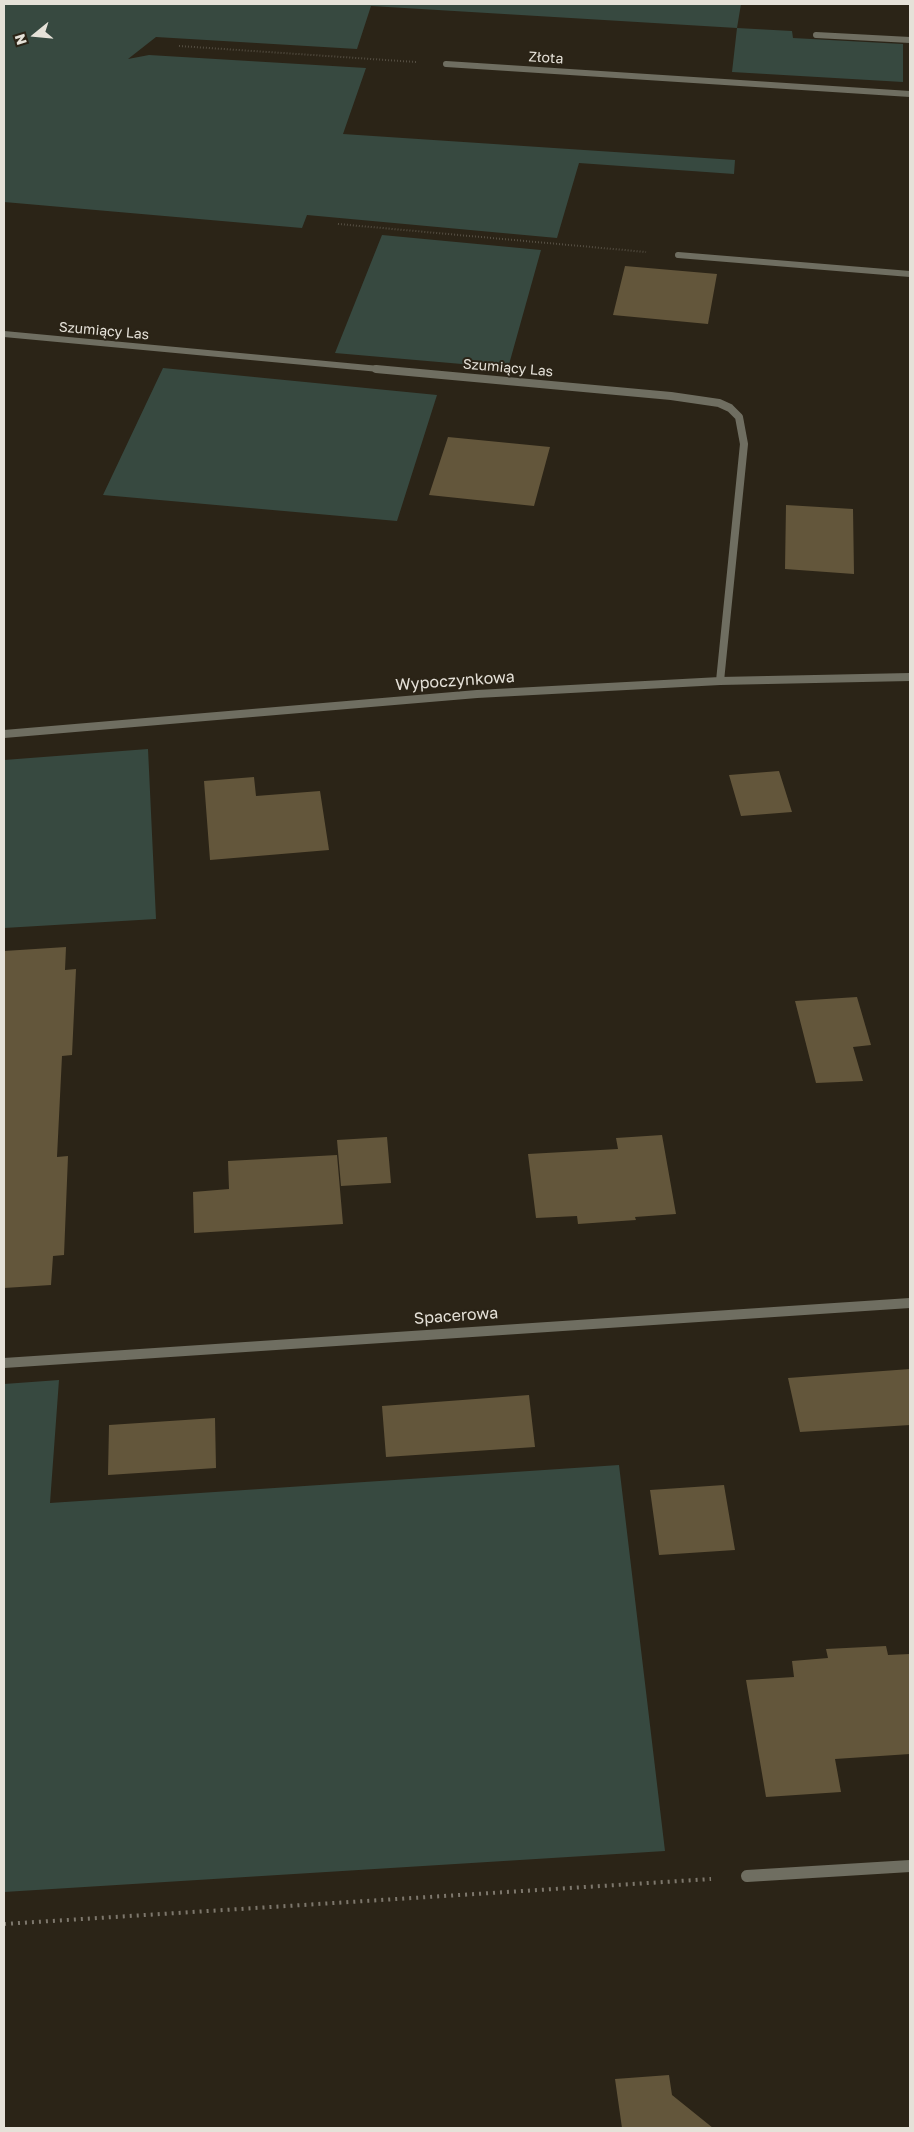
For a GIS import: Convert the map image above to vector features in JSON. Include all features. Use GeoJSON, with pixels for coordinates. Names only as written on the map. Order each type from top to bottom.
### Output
{"type":"FeatureCollection","features":[{"type":"Feature","properties":{"kind":"street"},"geometry":{"type":"LineString","coordinates":[[816,34],[910,40]]}},
{"type":"Feature","properties":{"kind":"street","name":"Złota"},"geometry":{"type":"LineString","coordinates":[[446,64],[910,94]]}},
{"type":"Feature","properties":{"kind":"street"},"geometry":{"type":"LineString","coordinates":[[678,255],[910,274]]}},
{"type":"Feature","properties":{"kind":"street","name":"Szumiący Las"},"geometry":{"type":"LineString","coordinates":[[4,334],[671,396],[720,403],[730,408],[739,417],[744,444],[720,681]]}},
{"type":"Feature","properties":{"kind":"street","name":"Wypoczynkowa"},"geometry":{"type":"LineString","coordinates":[[4,734],[477,694],[720,681],[910,677]]}},
{"type":"Feature","properties":{"kind":"street","name":"Spacerowa"},"geometry":{"type":"LineString","coordinates":[[4,1363],[910,1302]]}},
{"type":"Feature","properties":{"kind":"street"},"geometry":{"type":"LineString","coordinates":[[747,1876],[910,1866]]}},
{"type":"Feature","properties":{"kind":"path"},"geometry":{"type":"LineString","coordinates":[[179,46],[446,64]]}},
{"type":"Feature","properties":{"kind":"path"},"geometry":{"type":"LineString","coordinates":[[338,224],[678,255]]}},
{"type":"Feature","properties":{"kind":"path"},"geometry":{"type":"LineString","coordinates":[[4,1924],[747,1876]]}},
{"type":"Feature","properties":{"kind":"green space"},"geometry":{"type":"Polygon","coordinates":[[[4,4],[741,4],[737,28],[371,6],[357,49],[156,37],[128,59],[149,55],[366,68],[343,134],[735,160],[734,174],[579,163],[557,238],[307,215],[302,228],[4,202],[4,4]]]}},
{"type":"Feature","properties":{"kind":"green space"},"geometry":{"type":"Polygon","coordinates":[[[737,28],[792,31],[793,38],[903,44],[903,82],[732,72],[737,28]]]}},
{"type":"Feature","properties":{"kind":"green space"},"geometry":{"type":"Polygon","coordinates":[[[382,235],[541,250],[508,368],[335,353],[382,235]]]}},
{"type":"Feature","properties":{"kind":"green space"},"geometry":{"type":"Polygon","coordinates":[[[163,368],[437,395],[397,521],[103,495],[163,368]]]}},
{"type":"Feature","properties":{"kind":"green space"},"geometry":{"type":"Polygon","coordinates":[[[148,749],[156,919],[4,928],[4,760],[148,749]]]}},
{"type":"Feature","properties":{"kind":"green space"},"geometry":{"type":"Polygon","coordinates":[[[59,1380],[50,1503],[619,1465],[665,1851],[4,1892],[4,1384],[59,1380]]]}},
{"type":"Feature","properties":{"kind":"building"},"geometry":{"type":"Polygon","coordinates":[[[625,266],[717,274],[708,324],[613,315],[625,266]]]}},
{"type":"Feature","properties":{"kind":"building"},"geometry":{"type":"Polygon","coordinates":[[[448,437],[550,447],[534,506],[429,495],[448,437]]]}},
{"type":"Feature","properties":{"kind":"building"},"geometry":{"type":"Polygon","coordinates":[[[786,505],[853,509],[854,574],[785,569],[786,505]]]}},
{"type":"Feature","properties":{"kind":"building"},"geometry":{"type":"Polygon","coordinates":[[[779,771],[792,812],[741,816],[729,775],[779,771]]]}},
{"type":"Feature","properties":{"kind":"building"},"geometry":{"type":"Polygon","coordinates":[[[254,777],[256,796],[320,791],[329,850],[210,860],[204,781],[254,777]]]}},
{"type":"Feature","properties":{"kind":"building"},"geometry":{"type":"Polygon","coordinates":[[[66,947],[65,970],[76,969],[72,1055],[62,1056],[57,1157],[68,1156],[64,1255],[53,1256],[51,1285],[4,1288],[4,951],[66,947]]]}},
{"type":"Feature","properties":{"kind":"building"},"geometry":{"type":"Polygon","coordinates":[[[857,997],[871,1045],[853,1047],[863,1081],[816,1083],[795,1001],[857,997]]]}},
{"type":"Feature","properties":{"kind":"building"},"geometry":{"type":"Polygon","coordinates":[[[662,1135],[676,1214],[635,1217],[636,1220],[578,1224],[577,1216],[536,1218],[528,1154],[618,1149],[616,1138],[662,1135]]]}},
{"type":"Feature","properties":{"kind":"building"},"geometry":{"type":"Polygon","coordinates":[[[387,1137],[391,1183],[341,1186],[337,1140],[387,1137]]]}},
{"type":"Feature","properties":{"kind":"building"},"geometry":{"type":"Polygon","coordinates":[[[337,1155],[343,1224],[194,1233],[193,1192],[229,1189],[228,1161],[337,1155]]]}},
{"type":"Feature","properties":{"kind":"building"},"geometry":{"type":"Polygon","coordinates":[[[910,1369],[910,1425],[800,1432],[788,1378],[910,1369]]]}},
{"type":"Feature","properties":{"kind":"building"},"geometry":{"type":"Polygon","coordinates":[[[529,1395],[535,1447],[386,1457],[382,1406],[529,1395]]]}},
{"type":"Feature","properties":{"kind":"building"},"geometry":{"type":"Polygon","coordinates":[[[215,1418],[216,1468],[108,1475],[109,1425],[215,1418]]]}},
{"type":"Feature","properties":{"kind":"building"},"geometry":{"type":"Polygon","coordinates":[[[724,1485],[735,1550],[659,1555],[650,1490],[724,1485]]]}},
{"type":"Feature","properties":{"kind":"building"},"geometry":{"type":"Polygon","coordinates":[[[886,1646],[888,1655],[910,1654],[910,1754],[835,1759],[841,1792],[766,1797],[746,1680],[794,1677],[792,1661],[828,1658],[826,1649],[886,1646]]]}},
{"type":"Feature","properties":{"kind":"building"},"geometry":{"type":"Polygon","coordinates":[[[669,2075],[672,2095],[713,2128],[622,2128],[615,2079],[669,2075]]]}}]}
